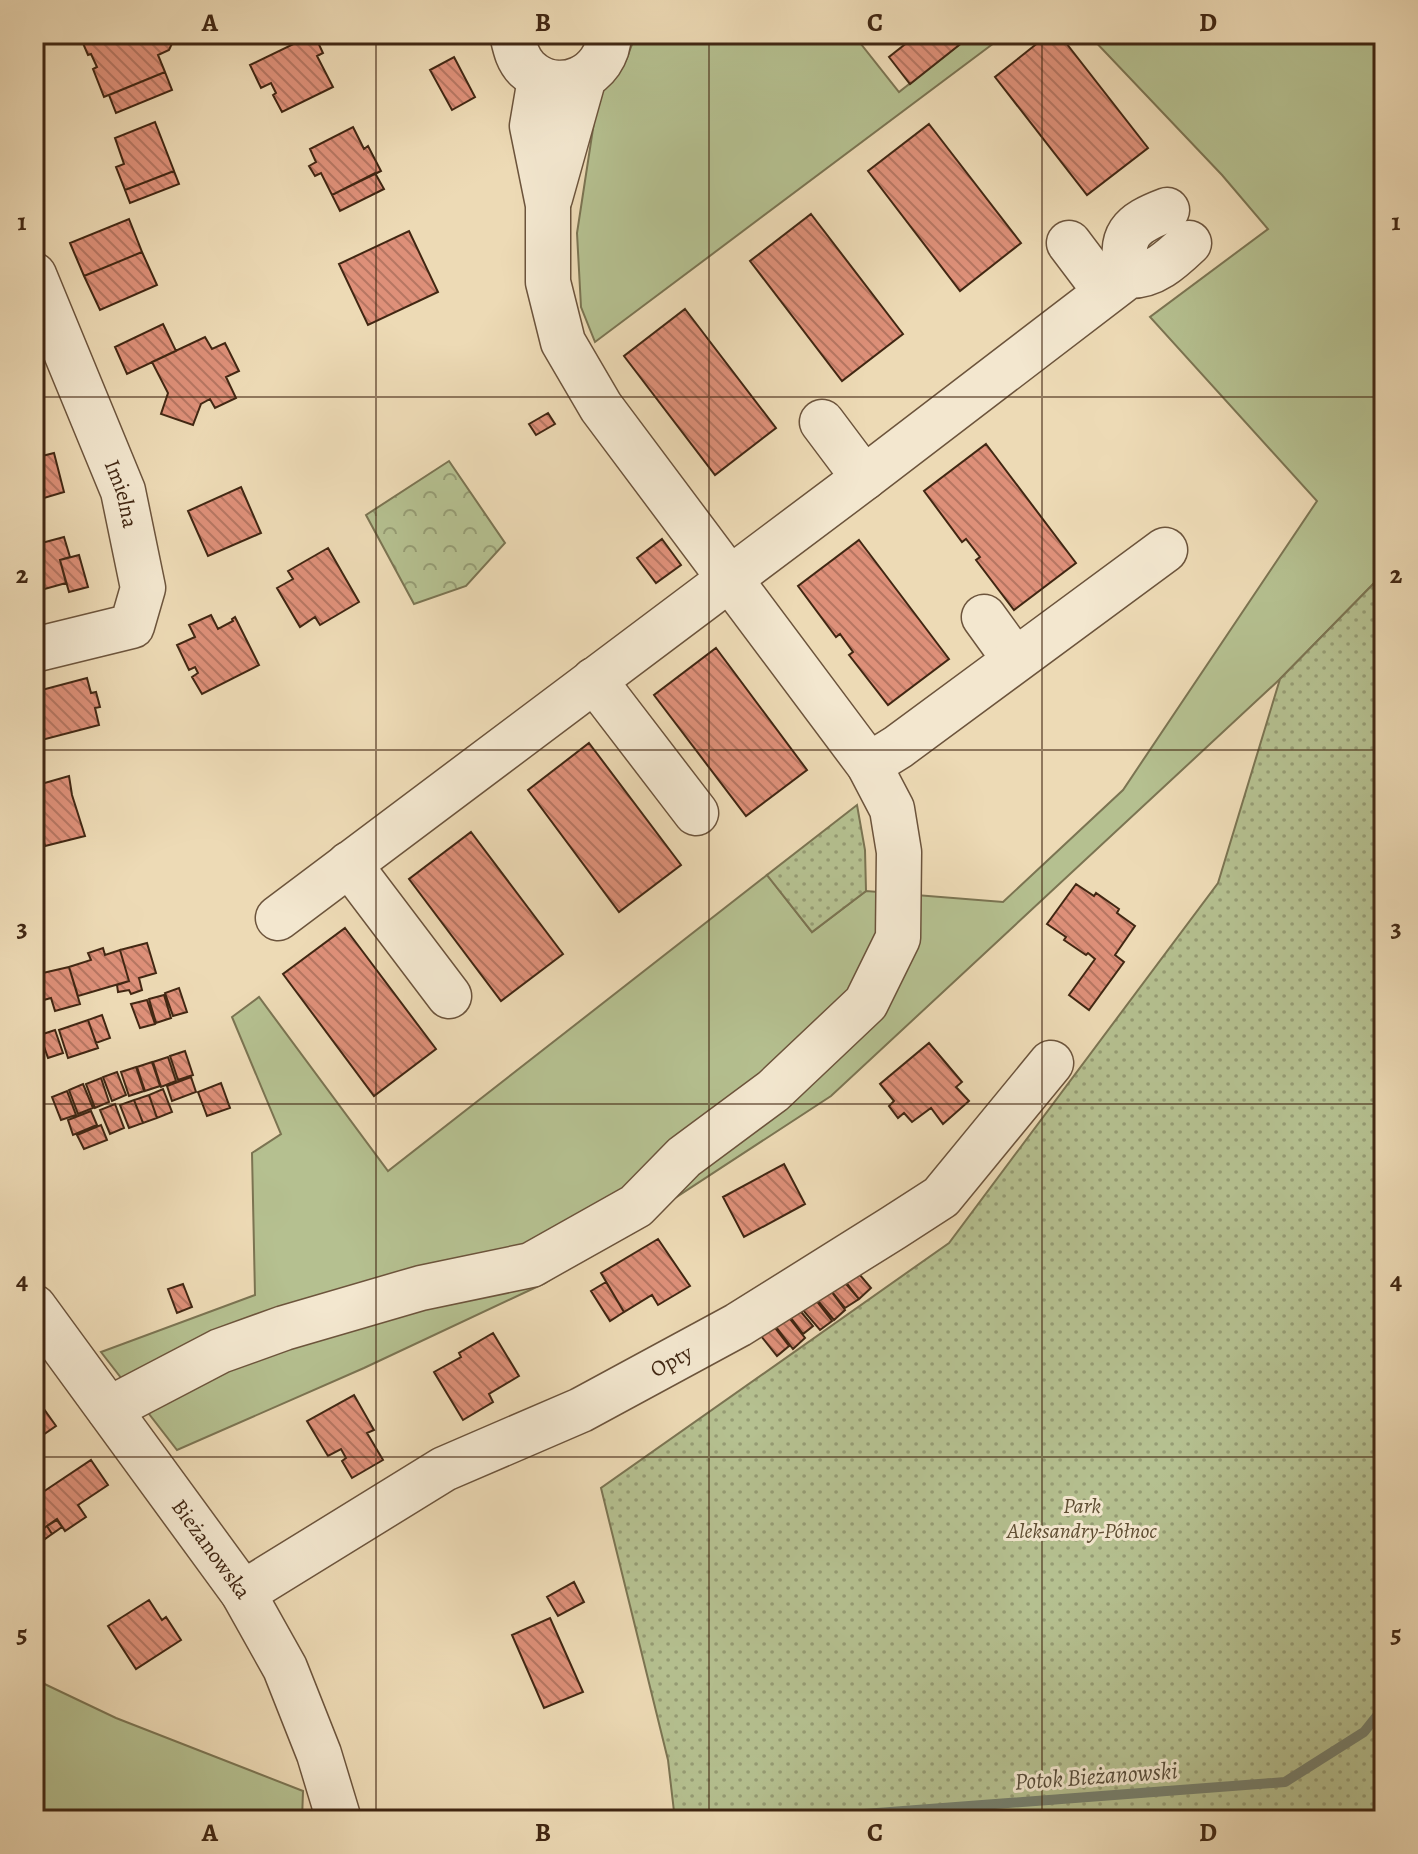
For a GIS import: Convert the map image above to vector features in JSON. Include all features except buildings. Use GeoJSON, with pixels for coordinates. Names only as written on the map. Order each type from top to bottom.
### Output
{"type":"FeatureCollection","features":[{"type":"Feature","properties":{"kind":"street"},"geometry":{"type":"LineString","coordinates":[[512,34],[516,51],[526,68],[540,79],[563,83],[584,77],[600,64],[609,46],[609,34]]}},
{"type":"Feature","properties":{"kind":"street"},"geometry":{"type":"LineString","coordinates":[[548,205],[584,77]]}},
{"type":"Feature","properties":{"kind":"street"},"geometry":{"type":"LineString","coordinates":[[109,1409],[220,1351],[284,1328],[421,1288],[531,1265],[636,1206],[684,1157],[773,1091],[866,1003],[898,938],[899,852],[892,809],[869,765],[601,407],[563,342],[548,282],[548,205],[532,126],[540,79]]}},
{"type":"Feature","properties":{"kind":"street"},"geometry":{"type":"LineString","coordinates":[[278,918],[1117,284],[1157,270],[1178,227]]}},
{"type":"Feature","properties":{"kind":"street"},"geometry":{"type":"LineString","coordinates":[[1069,243],[1117,284]]}},
{"type":"Feature","properties":{"kind":"street","name":"Imielna"},"geometry":{"type":"LineString","coordinates":[[34,275],[123,491],[143,588],[132,626],[34,650]]}},
{"type":"Feature","properties":{"kind":"street"},"geometry":{"type":"LineString","coordinates":[[822,422],[864,478]]}},
{"type":"Feature","properties":{"kind":"street"},"geometry":{"type":"LineString","coordinates":[[869,765],[898,747],[1165,550]]}},
{"type":"Feature","properties":{"kind":"street"},"geometry":{"type":"LineString","coordinates":[[984,617],[1015,660]]}},
{"type":"Feature","properties":{"kind":"street"},"geometry":{"type":"LineString","coordinates":[[594,680],[696,813]]}},
{"type":"Feature","properties":{"kind":"street"},"geometry":{"type":"LineString","coordinates":[[349,864],[449,996]]}},
{"type":"Feature","properties":{"kind":"street","name":"Opty"},"geometry":{"type":"LineString","coordinates":[[243,1593],[444,1469],[581,1410],[738,1325],[917,1213],[941,1197],[1051,1063]]}},
{"type":"Feature","properties":{"kind":"street","name":"Bieżanowska"},"geometry":{"type":"LineString","coordinates":[[34,1307],[243,1593],[285,1668],[319,1754],[339,1820]]}},
{"type":"Feature","properties":{"kind":"green space"},"geometry":{"type":"Polygon","coordinates":[[[639,34],[853,34],[899,92],[973,34],[1006,34],[595,342],[581,307],[577,233],[598,96],[621,68],[639,34]]]}},
{"type":"Feature","properties":{"kind":"green space"},"geometry":{"type":"Polygon","coordinates":[[[1088,34],[1384,34],[1384,573],[1280,679],[831,1096],[545,1283],[364,1368],[177,1450],[101,1352],[255,1295],[252,1153],[281,1134],[232,1017],[259,997],[388,1171],[767,875],[812,932],[866,891],[1003,902],[1123,790],[1317,501],[1150,317],[1268,229],[1222,175],[1088,34]]]}},
{"type":"Feature","properties":{"kind":"green space"},"geometry":{"type":"Polygon","coordinates":[[[449,461],[505,543],[466,586],[414,604],[366,515],[449,461]]]}},
{"type":"Feature","properties":{"kind":"green space","name":"Park Aleksandry-Północ"},"geometry":{"type":"Polygon","coordinates":[[[1384,573],[1384,1820],[675,1820],[668,1760],[601,1488],[949,1243],[1218,883],[1280,679],[1384,573]]]}},
{"type":"Feature","properties":{"kind":"green space"},"geometry":{"type":"Polygon","coordinates":[[[857,805],[865,850],[866,891],[812,932],[767,875],[857,805]]]}},
{"type":"Feature","properties":{"kind":"green space"},"geometry":{"type":"Polygon","coordinates":[[[34,1679],[116,1718],[303,1791],[302,1820],[34,1820],[34,1679]]]}},
{"type":"Feature","properties":{"kind":"waterway","name":"Potok Bieżanowski"},"geometry":{"type":"LineString","coordinates":[[785,1820],[1285,1782],[1364,1732],[1384,1707]]}}]}
